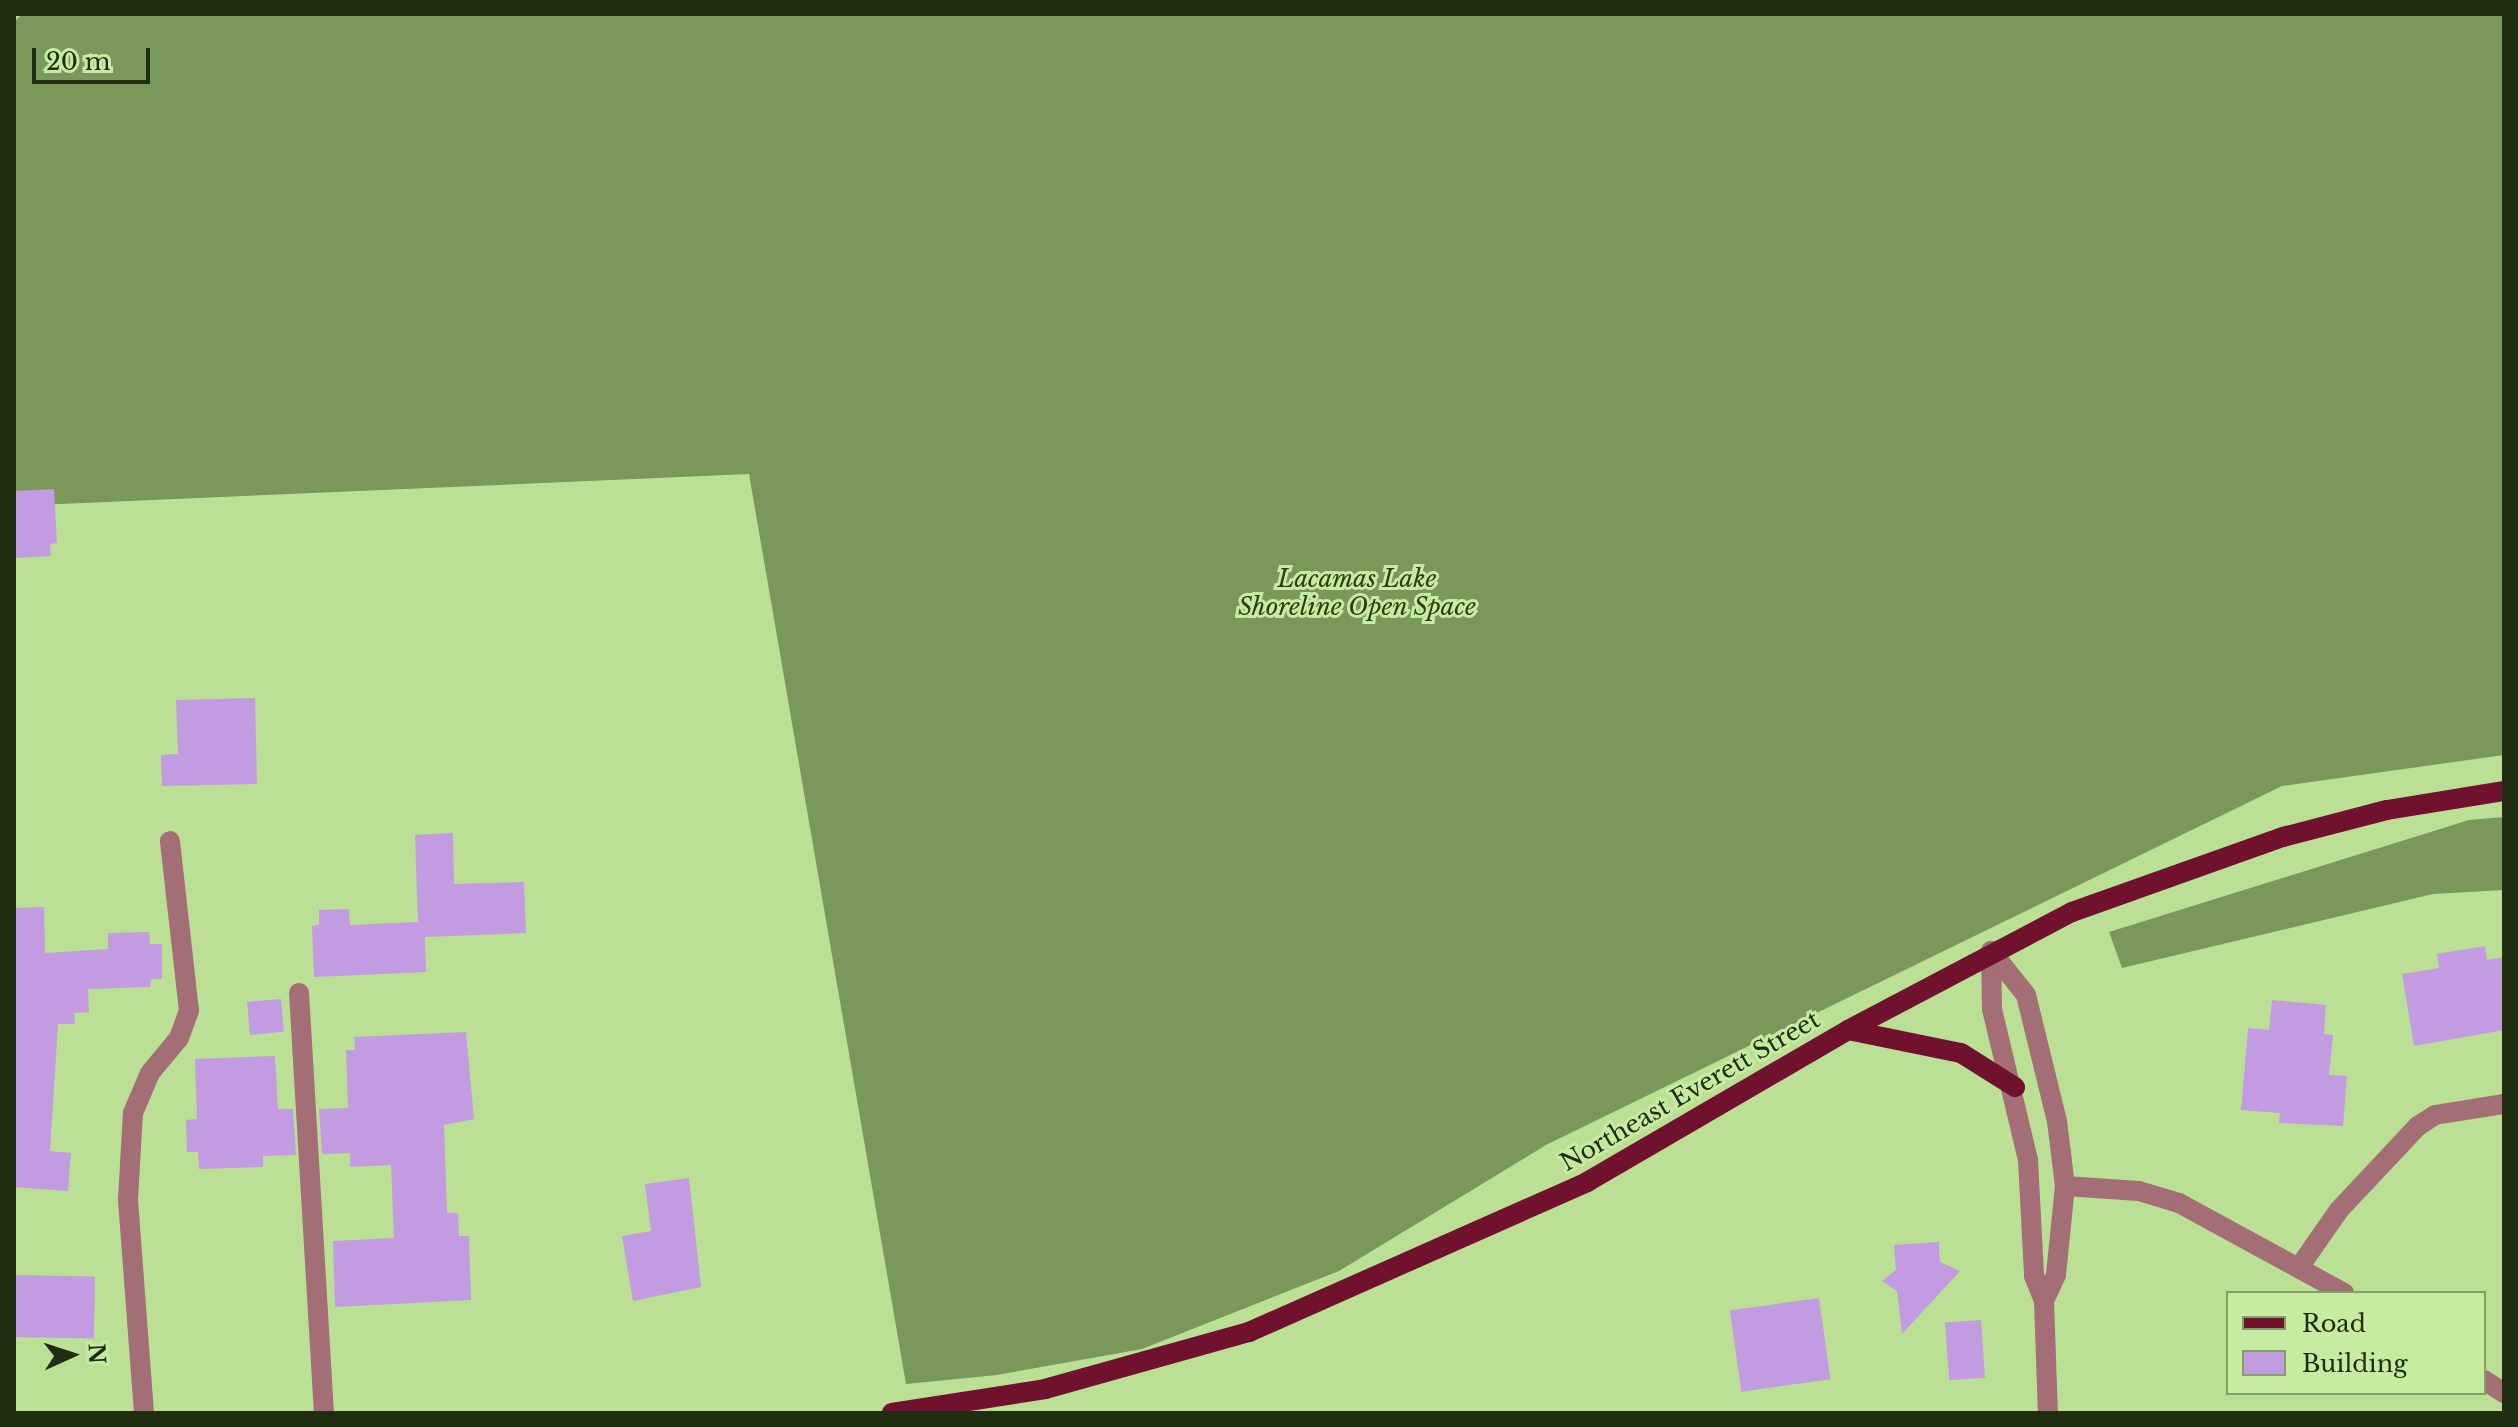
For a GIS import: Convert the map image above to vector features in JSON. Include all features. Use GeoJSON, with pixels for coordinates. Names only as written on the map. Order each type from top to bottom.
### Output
{"type":"FeatureCollection","features":[{"type":"Feature","properties":{"kind":"main road","name":"Northeast Everett Street"},"geometry":{"type":"LineString","coordinates":[[892,1413],[953,1410],[1150,1365],[1344,1293],[1587,1182],[1848,1030],[1991,951],[2126,891],[2283,837],[2387,810],[2504,791]]}},
{"type":"Feature","properties":{"kind":"main road"},"geometry":{"type":"LineString","coordinates":[[1848,1030],[1961,1053],[2015,1087]]}},
{"type":"Feature","properties":{"kind":"street"},"geometry":{"type":"LineString","coordinates":[[144,1413],[128,1199],[133,1113],[189,1011],[170,841]]}},
{"type":"Feature","properties":{"kind":"street"},"geometry":{"type":"LineString","coordinates":[[1991,951],[1992,1009],[2015,1087],[2028,1160],[2034,1276],[2044,1301],[2048,1413]]}},
{"type":"Feature","properties":{"kind":"street"},"geometry":{"type":"LineString","coordinates":[[1991,951],[2026,995],[2050,1084],[2065,1186],[2056,1275],[2044,1301]]}},
{"type":"Feature","properties":{"kind":"street"},"geometry":{"type":"LineString","coordinates":[[299,993],[324,1413]]}},
{"type":"Feature","properties":{"kind":"street"},"geometry":{"type":"LineString","coordinates":[[2300,1266],[2339,1210],[2418,1126],[2456,1110],[2504,1104]]}},
{"type":"Feature","properties":{"kind":"street"},"geometry":{"type":"LineString","coordinates":[[2065,1186],[2139,1191],[2179,1203],[2300,1266],[2341,1291]]}},
{"type":"Feature","properties":{"kind":"street"},"geometry":{"type":"LineString","coordinates":[[2486,1381],[2504,1393]]}},
{"type":"Feature","properties":{"kind":"green space","name":"Lacamas Lake Shoreline Open Space"},"geometry":{"type":"Polygon","coordinates":[[[22,14],[2504,14],[2504,755],[2282,786],[1546,1145],[1339,1271],[1142,1349],[997,1375],[906,1384],[749,474],[14,506],[14,22],[22,14]]]}},
{"type":"Feature","properties":{"kind":"green space"},"geometry":{"type":"Polygon","coordinates":[[[2504,817],[2504,890],[2433,894],[2122,968],[2109,932],[2469,820],[2504,817]]]}},
{"type":"Feature","properties":{"kind":"building"},"geometry":{"type":"Polygon","coordinates":[[[54,489],[57,543],[50,544],[51,556],[14,558],[14,491],[54,489]]]}},
{"type":"Feature","properties":{"kind":"building"},"geometry":{"type":"Polygon","coordinates":[[[255,698],[257,784],[162,786],[161,755],[178,754],[176,700],[255,698]]]}},
{"type":"Feature","properties":{"kind":"building"},"geometry":{"type":"Polygon","coordinates":[[[453,833],[454,884],[524,882],[526,933],[425,937],[426,972],[314,977],[312,926],[319,925],[319,910],[349,909],[350,925],[418,922],[415,835],[453,833]]]}},
{"type":"Feature","properties":{"kind":"building"},"geometry":{"type":"Polygon","coordinates":[[[44,907],[45,953],[108,949],[108,933],[149,932],[150,944],[162,944],[162,979],[151,979],[150,987],[88,989],[89,1012],[74,1013],[75,1024],[58,1024],[50,1151],[71,1153],[68,1191],[14,1187],[14,908],[44,907]]]}},
{"type":"Feature","properties":{"kind":"building"},"geometry":{"type":"Polygon","coordinates":[[[2485,946],[2487,960],[2504,957],[2504,1030],[2414,1046],[2402,974],[2439,968],[2437,954],[2485,946]]]}},
{"type":"Feature","properties":{"kind":"building"},"geometry":{"type":"Polygon","coordinates":[[[281,999],[284,1032],[250,1035],[247,1002],[281,999]]]}},
{"type":"Feature","properties":{"kind":"building"},"geometry":{"type":"Polygon","coordinates":[[[2272,1000],[2326,1005],[2324,1034],[2333,1035],[2329,1075],[2347,1076],[2343,1126],[2279,1123],[2280,1113],[2241,1110],[2248,1028],[2269,1030],[2272,1000]]]}},
{"type":"Feature","properties":{"kind":"building"},"geometry":{"type":"Polygon","coordinates":[[[466,1032],[474,1119],[444,1125],[447,1213],[458,1213],[459,1236],[469,1236],[471,1300],[335,1307],[333,1241],[394,1238],[391,1165],[350,1167],[350,1153],[322,1154],[319,1109],[348,1108],[346,1050],[355,1050],[354,1037],[466,1032]]]}},
{"type":"Feature","properties":{"kind":"building"},"geometry":{"type":"Polygon","coordinates":[[[275,1056],[278,1109],[293,1109],[296,1155],[263,1156],[263,1167],[199,1169],[198,1152],[187,1152],[186,1120],[197,1119],[195,1059],[275,1056]]]}},
{"type":"Feature","properties":{"kind":"building"},"geometry":{"type":"Polygon","coordinates":[[[689,1178],[701,1287],[633,1301],[622,1236],[651,1231],[645,1184],[689,1178]]]}},
{"type":"Feature","properties":{"kind":"building"},"geometry":{"type":"Polygon","coordinates":[[[1939,1242],[1940,1262],[1960,1271],[1902,1334],[1897,1291],[1882,1281],[1896,1270],[1894,1245],[1939,1242]]]}},
{"type":"Feature","properties":{"kind":"building"},"geometry":{"type":"Polygon","coordinates":[[[14,1275],[95,1276],[94,1338],[14,1337],[14,1275]]]}},
{"type":"Feature","properties":{"kind":"building"},"geometry":{"type":"Polygon","coordinates":[[[1819,1298],[1830,1379],[1741,1392],[1730,1311],[1819,1298]]]}},
{"type":"Feature","properties":{"kind":"building"},"geometry":{"type":"Polygon","coordinates":[[[1981,1320],[1985,1378],[1949,1380],[1945,1323],[1981,1320]]]}}]}
